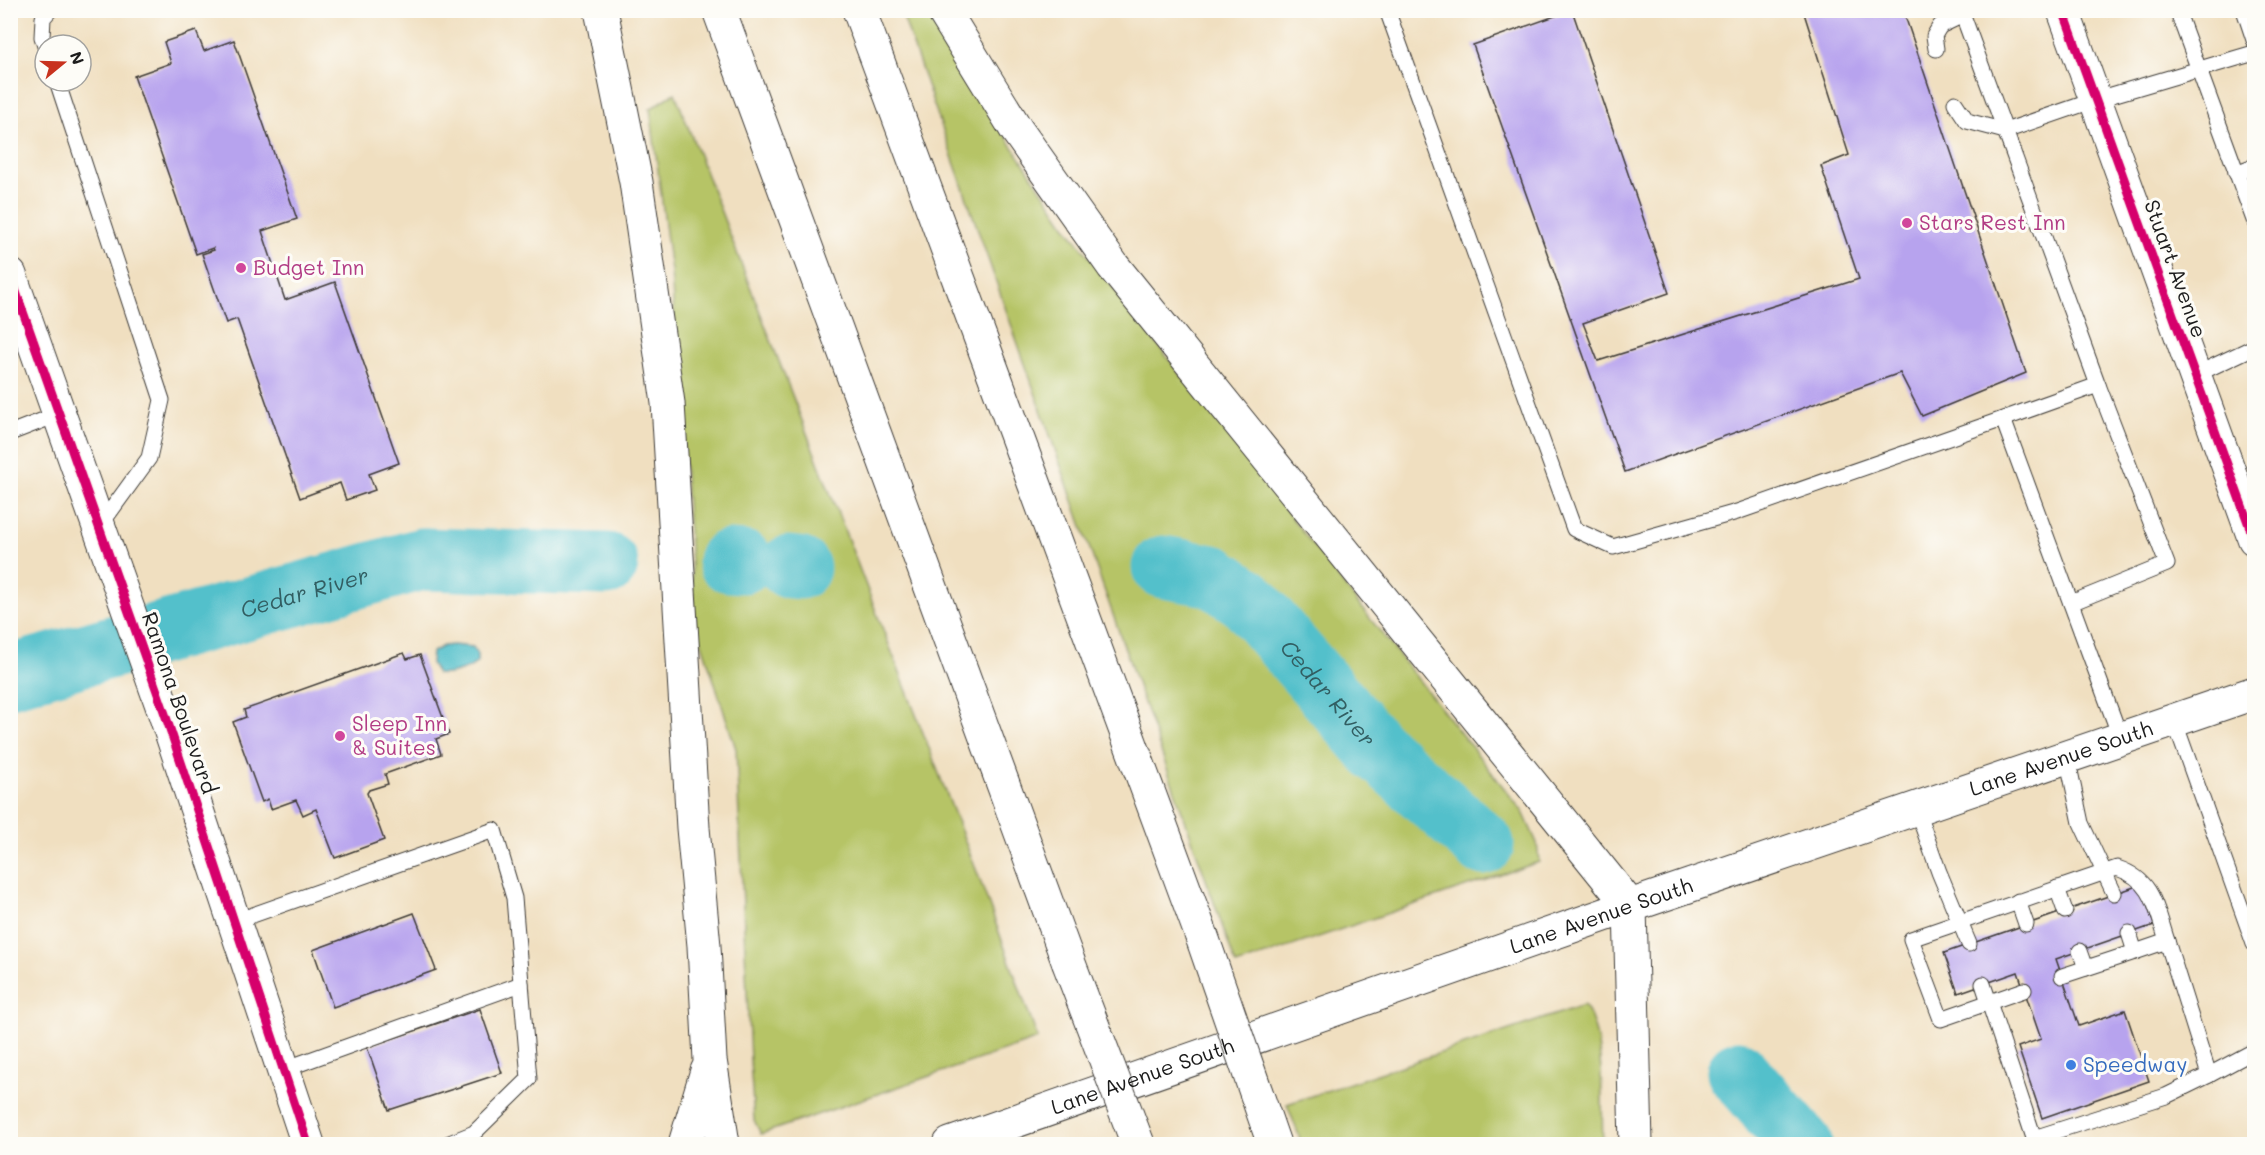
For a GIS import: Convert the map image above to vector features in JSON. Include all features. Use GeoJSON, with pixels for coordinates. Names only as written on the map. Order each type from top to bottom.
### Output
{"type":"FeatureCollection","features":[{"type":"Feature","properties":{"kind":"main road"},"geometry":{"type":"LineString","coordinates":[[601,10],[636,182],[668,403],[693,828],[704,946],[710,1060],[723,1144]]}},
{"type":"Feature","properties":{"kind":"main road"},"geometry":{"type":"LineString","coordinates":[[719,10],[1068,961],[1138,1144]]}},
{"type":"Feature","properties":{"kind":"main road"},"geometry":{"type":"LineString","coordinates":[[859,10],[1201,934],[1274,1144]]}},
{"type":"Feature","properties":{"kind":"main road"},"geometry":{"type":"LineString","coordinates":[[943,10],[1016,129],[1113,266],[1630,906],[1636,1144]]}},
{"type":"Feature","properties":{"kind":"main road","name":"Ramona Boulevard"},"geometry":{"type":"LineString","coordinates":[[10,275],[165,714],[308,1144]]}},
{"type":"Feature","properties":{"kind":"main road","name":"Lane Avenue South"},"geometry":{"type":"LineString","coordinates":[[950,1144],[1630,906],[2254,693]]}},
{"type":"Feature","properties":{"kind":"main road"},"geometry":{"type":"LineString","coordinates":[[686,1144],[710,1060]]}},
{"type":"Feature","properties":{"kind":"street","name":"Stuart Avenue"},"geometry":{"type":"LineString","coordinates":[[2063,10],[2254,539]]}},
{"type":"Feature","properties":{"kind":"lane"},"geometry":{"type":"LineString","coordinates":[[42,33],[43,18],[50,10]]}},
{"type":"Feature","properties":{"kind":"lane"},"geometry":{"type":"LineString","coordinates":[[1387,10],[1574,530],[1613,547],[1737,512],[2098,386]]}},
{"type":"Feature","properties":{"kind":"lane"},"geometry":{"type":"LineString","coordinates":[[2177,10],[2197,70],[2254,220]]}},
{"type":"Feature","properties":{"kind":"lane"},"geometry":{"type":"LineString","coordinates":[[2244,10],[2254,40]]}},
{"type":"Feature","properties":{"kind":"lane"},"geometry":{"type":"LineString","coordinates":[[1936,49],[1934,36],[1940,26],[1962,13],[2098,386],[2167,564],[2071,603]]}},
{"type":"Feature","properties":{"kind":"lane"},"geometry":{"type":"LineString","coordinates":[[1954,103],[1967,121],[2005,131],[2095,100],[2254,53]]}},
{"type":"Feature","properties":{"kind":"lane"},"geometry":{"type":"LineString","coordinates":[[61,93],[162,400],[150,458],[99,527]]}},
{"type":"Feature","properties":{"kind":"lane"},"geometry":{"type":"LineString","coordinates":[[2236,172],[2254,166]]}},
{"type":"Feature","properties":{"kind":"lane"},"geometry":{"type":"LineString","coordinates":[[2195,375],[2254,347]]}},
{"type":"Feature","properties":{"kind":"lane"},"geometry":{"type":"LineString","coordinates":[[10,432],[59,414]]}},
{"type":"Feature","properties":{"kind":"lane"},"geometry":{"type":"LineString","coordinates":[[2003,419],[2121,738]]}},
{"type":"Feature","properties":{"kind":"lane"},"geometry":{"type":"LineString","coordinates":[[2174,720],[2254,944]]}},
{"type":"Feature","properties":{"kind":"lane"},"geometry":{"type":"LineString","coordinates":[[2067,757],[2081,823],[2114,893]]}},
{"type":"Feature","properties":{"kind":"lane"},"geometry":{"type":"LineString","coordinates":[[1916,808],[1939,872],[1969,944]]}},
{"type":"Feature","properties":{"kind":"lane"},"geometry":{"type":"LineString","coordinates":[[233,922],[494,830],[514,898],[529,1079],[474,1133],[447,1144]]}},
{"type":"Feature","properties":{"kind":"lane"},"geometry":{"type":"LineString","coordinates":[[2024,990],[1941,1019],[1911,939],[2103,871],[2117,868],[2132,873],[2145,883],[2167,941],[2209,1075]]}},
{"type":"Feature","properties":{"kind":"lane"},"geometry":{"type":"LineString","coordinates":[[2057,888],[2065,911]]}},
{"type":"Feature","properties":{"kind":"lane"},"geometry":{"type":"LineString","coordinates":[[2018,901],[2026,924]]}},
{"type":"Feature","properties":{"kind":"lane"},"geometry":{"type":"LineString","coordinates":[[2130,933],[2135,952]]}},
{"type":"Feature","properties":{"kind":"lane"},"geometry":{"type":"LineString","coordinates":[[2062,976],[2167,941]]}},
{"type":"Feature","properties":{"kind":"lane"},"geometry":{"type":"LineString","coordinates":[[2080,951],[2086,968]]}},
{"type":"Feature","properties":{"kind":"lane"},"geometry":{"type":"LineString","coordinates":[[282,1070],[521,984]]}},
{"type":"Feature","properties":{"kind":"lane"},"geometry":{"type":"LineString","coordinates":[[1983,984],[2034,1138],[2166,1096],[2254,1051]]}},
{"type":"Feature","properties":{"kind":"green space"},"geometry":{"type":"Polygon","coordinates":[[[901,11],[926,11],[963,72],[1067,228],[1523,812],[1537,843],[1539,862],[1236,965],[901,11]]]}},
{"type":"Feature","properties":{"kind":"green space"},"geometry":{"type":"Polygon","coordinates":[[[675,93],[977,872],[1038,1039],[761,1134],[754,1120],[750,1060],[736,749],[695,622],[671,271],[650,109],[675,93]]]}},
{"type":"Feature","properties":{"kind":"green space"},"geometry":{"type":"Polygon","coordinates":[[[1584,1005],[1596,1033],[1599,1052],[1603,1144],[1302,1144],[1287,1104],[1584,1005]]]}},
{"type":"Feature","properties":{"kind":"water"},"geometry":{"type":"Polygon","coordinates":[[[443,646],[473,647],[477,654],[477,662],[458,672],[437,674],[431,663],[432,652],[443,646]]]}},
{"type":"Feature","properties":{"kind":"building","name":"Stars Rest Inn"},"geometry":{"type":"Polygon","coordinates":[[[1572,10],[1669,293],[1583,323],[1598,361],[1859,279],[1821,166],[1849,155],[1803,10],[1903,10],[2026,373],[1922,416],[1900,373],[1625,472],[1473,45],[1572,10]]]}},
{"type":"Feature","properties":{"kind":"building","name":"Budget Inn"},"geometry":{"type":"Polygon","coordinates":[[[196,31],[204,51],[234,40],[297,219],[262,231],[285,300],[335,282],[399,463],[369,474],[375,490],[346,500],[340,483],[300,498],[237,319],[226,323],[202,254],[214,250],[213,248],[196,254],[134,76],[171,63],[164,42],[196,31]]]}},
{"type":"Feature","properties":{"kind":"building","name":"Sleep Inn & Suites"},"geometry":{"type":"Polygon","coordinates":[[[404,653],[407,659],[420,655],[449,734],[436,739],[441,754],[385,774],[388,784],[369,790],[367,793],[384,840],[335,858],[316,809],[303,815],[296,800],[271,809],[268,799],[262,802],[233,722],[246,717],[244,710],[404,653]]]}},
{"type":"Feature","properties":{"kind":"building"},"geometry":{"type":"Polygon","coordinates":[[[2140,885],[2154,925],[2056,959],[2079,1026],[2125,1010],[2149,1081],[2042,1118],[2018,1047],[2041,1039],[2018,972],[1958,993],[1944,953],[2140,885]]]}},
{"type":"Feature","properties":{"kind":"building"},"geometry":{"type":"Polygon","coordinates":[[[414,913],[436,970],[333,1007],[313,950],[414,913]]]}},
{"type":"Feature","properties":{"kind":"building"},"geometry":{"type":"Polygon","coordinates":[[[480,1009],[502,1073],[389,1110],[367,1047],[480,1009]]]}},
{"type":"Feature","properties":{"kind":"waterway","name":"Cedar River"},"geometry":{"type":"LineString","coordinates":[[10,676],[422,559],[607,564]]}},
{"type":"Feature","properties":{"kind":"waterway","name":"Cedar River"},"geometry":{"type":"LineString","coordinates":[[729,561],[743,562]]}},
{"type":"Feature","properties":{"kind":"waterway","name":"Cedar River"},"geometry":{"type":"LineString","coordinates":[[789,567],[799,568]]}},
{"type":"Feature","properties":{"kind":"waterway","name":"Cedar River"},"geometry":{"type":"LineString","coordinates":[[1163,567],[1213,576],[1248,600],[1375,748],[1483,844]]}},
{"type":"Feature","properties":{"kind":"waterway","name":"Cedar River"},"geometry":{"type":"LineString","coordinates":[[1738,1072],[1801,1144]]}},
{"type":"Feature","properties":{"kind":"cycle path"},"geometry":{"type":"LineString","coordinates":[[2063,10],[2254,539]]}},
{"type":"Feature","properties":{"kind":"cycle path"},"geometry":{"type":"LineString","coordinates":[[10,275],[165,714],[308,1144]]}},
{"type":"Feature","properties":{"kind":"place","name":"Stars Rest Inn"},"geometry":{"type":"Point","coordinates":[1907,223]}},
{"type":"Feature","properties":{"kind":"place","name":"Budget Inn"},"geometry":{"type":"Point","coordinates":[241,268]}},
{"type":"Feature","properties":{"kind":"place","name":"Sleep Inn & Suites"},"geometry":{"type":"Point","coordinates":[340,736]}},
{"type":"Feature","properties":{"kind":"place","name":"Speedway"},"geometry":{"type":"Point","coordinates":[2071,1065]}}]}
